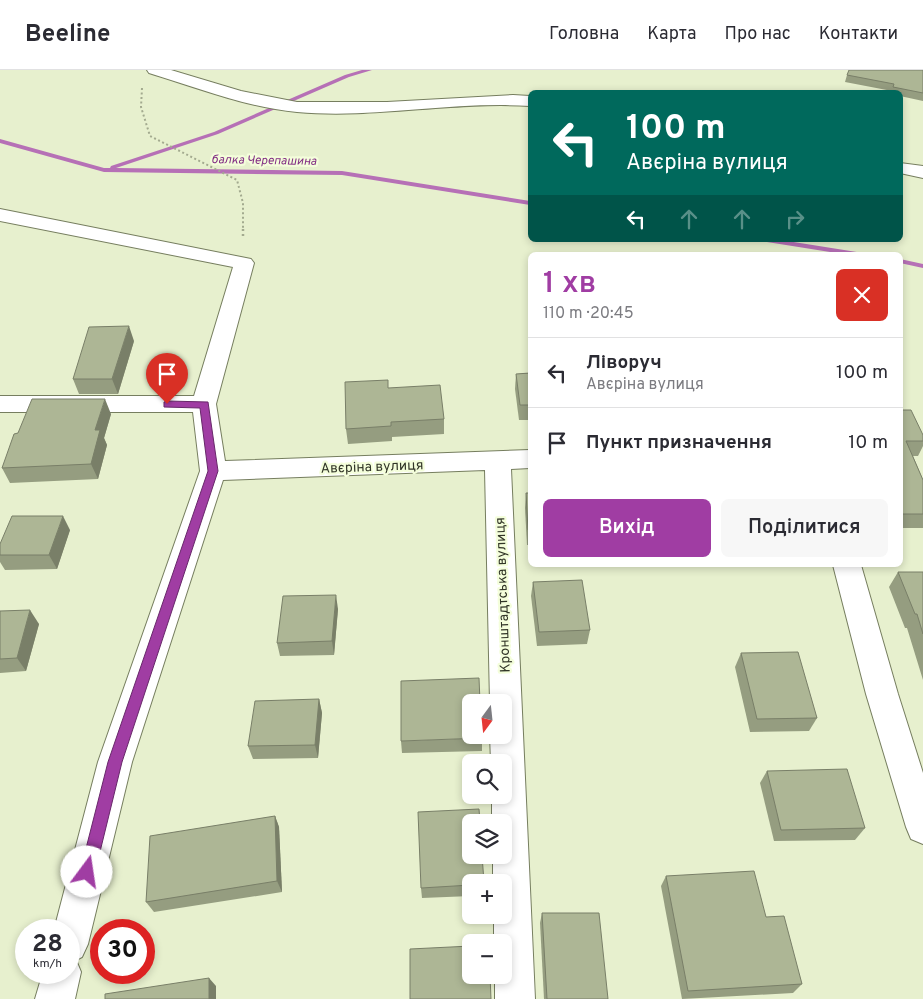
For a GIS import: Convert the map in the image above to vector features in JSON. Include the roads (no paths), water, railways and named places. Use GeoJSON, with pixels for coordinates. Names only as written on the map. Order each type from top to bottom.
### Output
{"type":"FeatureCollection","features":[{"type":"Feature","properties":{"kind":"street"},"geometry":{"type":"LineString","coordinates":[[155,70],[245,97],[289,106],[317,108],[397,107],[474,101],[528,101]]}},
{"type":"Feature","properties":{"kind":"street"},"geometry":{"type":"LineString","coordinates":[[903,169],[923,172]]}},
{"type":"Feature","properties":{"kind":"street"},"geometry":{"type":"LineString","coordinates":[[0,215],[244,263],[204,404],[213,471],[115,762],[75,919]]}},
{"type":"Feature","properties":{"kind":"street"},"geometry":{"type":"LineString","coordinates":[[0,404],[204,404]]}},
{"type":"Feature","properties":{"kind":"street","name":"Авєріна вулиця"},"geometry":{"type":"LineString","coordinates":[[213,471],[528,460]]}},
{"type":"Feature","properties":{"kind":"street","name":"Кронштадтська вулиця"},"geometry":{"type":"LineString","coordinates":[[498,461],[515,999]]}},
{"type":"Feature","properties":{"kind":"street"},"geometry":{"type":"LineString","coordinates":[[848,567],[882,694],[923,827]]}},
{"type":"Feature","properties":{"kind":"street"},"geometry":{"type":"LineString","coordinates":[[55,999],[59,984]]}},
{"type":"Feature","properties":{"kind":"waterway"},"geometry":{"type":"LineString","coordinates":[[113,167],[216,133],[347,76],[369,70]]}},
{"type":"Feature","properties":{"kind":"waterway","name":"балка Черепашина"},"geometry":{"type":"LineString","coordinates":[[0,141],[104,170],[342,173],[528,203]]}},
{"type":"Feature","properties":{"kind":"waterway","name":"балка Черепашина"},"geometry":{"type":"LineString","coordinates":[[780,242],[844,252]]}},
{"type":"Feature","properties":{"kind":"waterway","name":"балка Черепашина"},"geometry":{"type":"LineString","coordinates":[[903,262],[923,266]]}}]}
